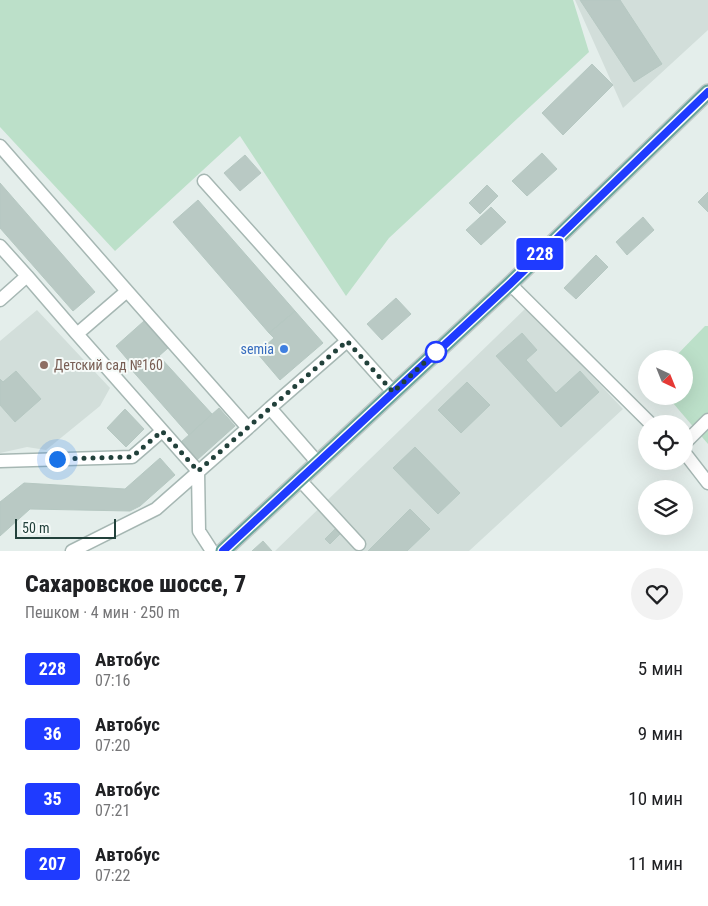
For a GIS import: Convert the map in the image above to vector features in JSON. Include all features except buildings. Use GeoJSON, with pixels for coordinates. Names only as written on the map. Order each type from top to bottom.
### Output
{"type":"FeatureCollection","features":[{"type":"Feature","properties":{"kind":"main road"},"geometry":{"type":"LineString","coordinates":[[223,551],[510,284],[708,92]]}},
{"type":"Feature","properties":{"kind":"lane"},"geometry":{"type":"LineString","coordinates":[[0,146],[248,428]]}},
{"type":"Feature","properties":{"kind":"lane"},"geometry":{"type":"LineString","coordinates":[[204,181],[393,392]]}},
{"type":"Feature","properties":{"kind":"lane"},"geometry":{"type":"LineString","coordinates":[[0,246],[198,471],[199,531],[212,551]]}},
{"type":"Feature","properties":{"kind":"lane"},"geometry":{"type":"LineString","coordinates":[[0,300],[26,276]]}},
{"type":"Feature","properties":{"kind":"lane"},"geometry":{"type":"LineString","coordinates":[[510,284],[642,415]]}},
{"type":"Feature","properties":{"kind":"lane"},"geometry":{"type":"LineString","coordinates":[[78,334],[127,291]]}},
{"type":"Feature","properties":{"kind":"lane"},"geometry":{"type":"LineString","coordinates":[[72,551],[156,508],[347,341]]}},
{"type":"Feature","properties":{"kind":"lane"},"geometry":{"type":"LineString","coordinates":[[270,408],[318,463]]}},
{"type":"Feature","properties":{"kind":"lane"},"geometry":{"type":"LineString","coordinates":[[693,435],[708,420]]}},
{"type":"Feature","properties":{"kind":"lane"},"geometry":{"type":"LineString","coordinates":[[0,461],[132,457],[162,431]]}},
{"type":"Feature","properties":{"kind":"lane"},"geometry":{"type":"LineString","coordinates":[[693,464],[708,483]]}},
{"type":"Feature","properties":{"kind":"lane"},"geometry":{"type":"LineString","coordinates":[[300,480],[359,544]]}},
{"type":"Feature","properties":{"kind":"shaded area"},"geometry":{"type":"Polygon","coordinates":[[[575,0],[708,0],[708,30],[623,108],[575,0]]]}},
{"type":"Feature","properties":{"kind":"shaded area"},"geometry":{"type":"Polygon","coordinates":[[[527,307],[623,409],[469,551],[275,551],[527,307]]]}},
{"type":"Feature","properties":{"kind":"shaded area","name":"Детский сад №160"},"geometry":{"type":"Polygon","coordinates":[[[37,310],[110,388],[100,406],[46,450],[27,447],[0,453],[0,341],[37,310]]]}},
{"type":"Feature","properties":{"kind":"green space"},"geometry":{"type":"Polygon","coordinates":[[[0,0],[573,0],[589,52],[389,238],[346,296],[240,136],[115,251],[0,127],[0,0]]]}},
{"type":"Feature","properties":{"kind":"green space"},"geometry":{"type":"Polygon","coordinates":[[[705,326],[708,326],[708,444],[693,426],[693,415],[683,415],[675,405],[693,405],[693,350],[682,350],[705,326]]]}},
{"type":"Feature","properties":{"kind":"bus line","name":"228"},"geometry":{"type":"LineString","coordinates":[[223,551],[510,284],[708,92]]}},
{"type":"Feature","properties":{"kind":"place","name":"semia"},"geometry":{"type":"Point","coordinates":[284,349]}},
{"type":"Feature","properties":{"kind":"place","name":"Детский сад №160"},"geometry":{"type":"Point","coordinates":[44,365]}},
{"type":"Feature","properties":{"kind":"route"},"geometry":{"type":"LineString","coordinates":[[57,459],[132,457],[162,431],[198,471],[347,341],[393,392],[436,352]]}}]}
